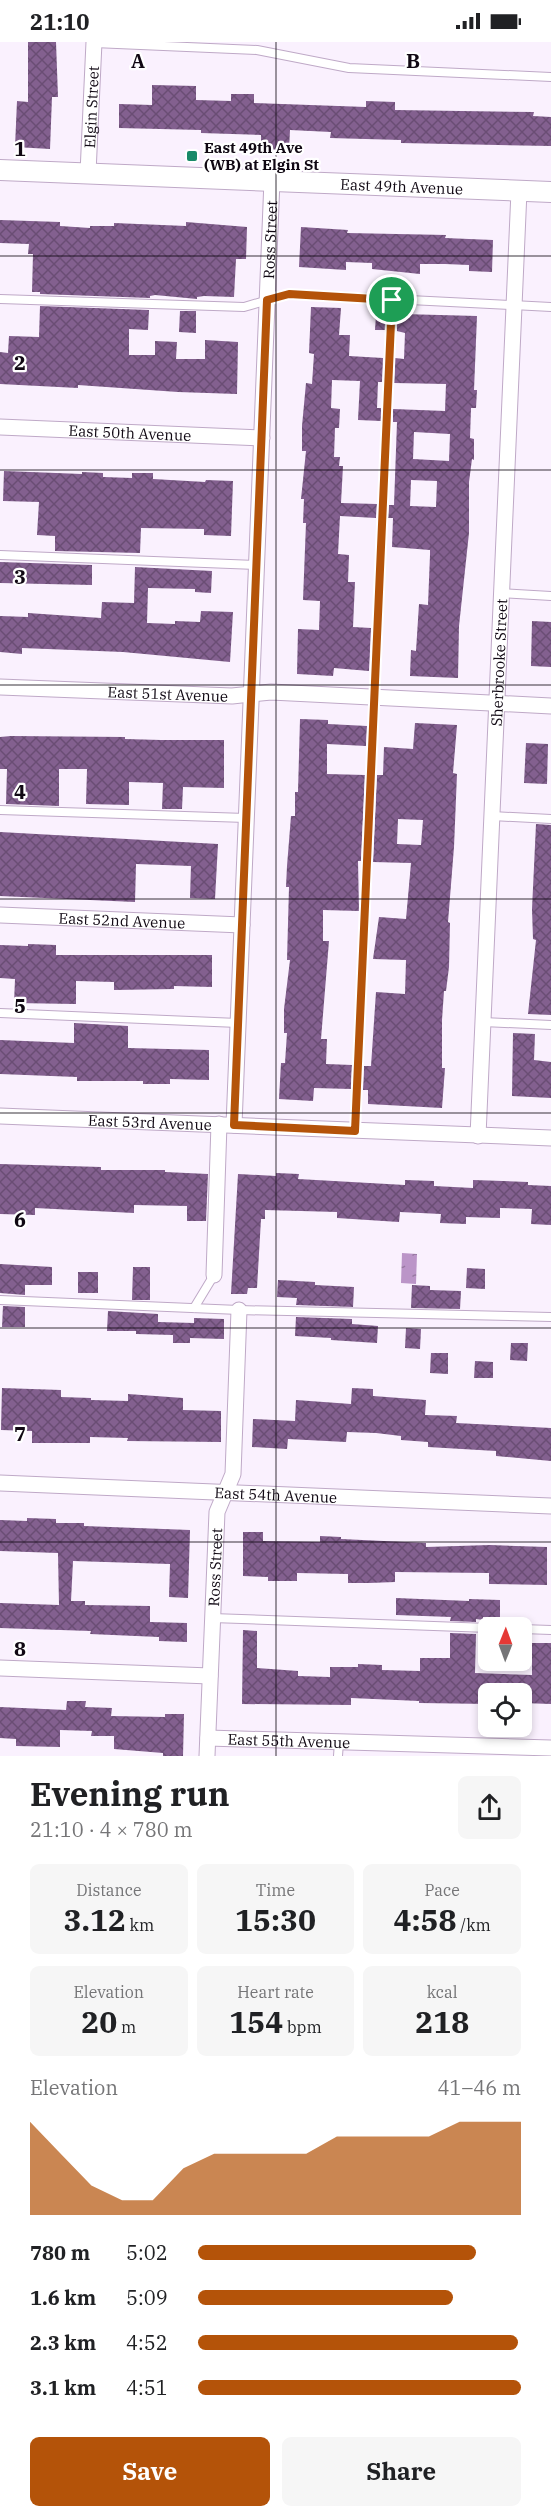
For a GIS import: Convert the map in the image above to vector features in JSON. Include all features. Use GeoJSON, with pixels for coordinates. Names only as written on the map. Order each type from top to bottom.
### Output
{"type":"FeatureCollection","features":[{"type":"Feature","properties":{"kind":"street","name":"Elgin Street"},"geometry":{"type":"LineString","coordinates":[[88,173],[94,43]]}},
{"type":"Feature","properties":{"kind":"street","name":"East 49th Avenue"},"geometry":{"type":"LineString","coordinates":[[0,170],[551,192]]}},
{"type":"Feature","properties":{"kind":"street","name":"Ross Street"},"geometry":{"type":"LineString","coordinates":[[214,1275],[226,1125],[238,1023],[272,180]]}},
{"type":"Feature","properties":{"kind":"street","name":"Sherbrooke Street"},"geometry":{"type":"LineString","coordinates":[[478,1136],[519,191]]}},
{"type":"Feature","properties":{"kind":"street","name":"East 50th Avenue"},"geometry":{"type":"LineString","coordinates":[[0,427],[262,438]]}},
{"type":"Feature","properties":{"kind":"street","name":"East 51st Avenue"},"geometry":{"type":"LineString","coordinates":[[0,687],[232,696],[272,692],[551,706]]}},
{"type":"Feature","properties":{"kind":"street","name":"East 52nd Avenue"},"geometry":{"type":"LineString","coordinates":[[0,915],[242,925]]}},
{"type":"Feature","properties":{"kind":"street","name":"East 53rd Avenue"},"geometry":{"type":"LineString","coordinates":[[0,1116],[551,1138]]}},
{"type":"Feature","properties":{"kind":"street","name":"Ross Street"},"geometry":{"type":"LineString","coordinates":[[207,1756],[217,1512],[233,1474],[239,1310]]}},
{"type":"Feature","properties":{"kind":"street","name":"East 54th Avenue"},"geometry":{"type":"LineString","coordinates":[[0,1484],[551,1506]]}},
{"type":"Feature","properties":{"kind":"street"},"geometry":{"type":"LineString","coordinates":[[0,1668],[210,1676]]}},
{"type":"Feature","properties":{"kind":"street","name":"East 55th Avenue"},"geometry":{"type":"LineString","coordinates":[[208,1738],[338,1749],[471,1751],[551,1748]]}},
{"type":"Feature","properties":{"kind":"lane"},"geometry":{"type":"LineString","coordinates":[[94,43],[237,45],[349,68],[551,77]]}},
{"type":"Feature","properties":{"kind":"lane"},"geometry":{"type":"LineString","coordinates":[[0,298],[244,307],[289,294],[551,307]]}},
{"type":"Feature","properties":{"kind":"lane"},"geometry":{"type":"LineString","coordinates":[[355,1131],[392,300]]}},
{"type":"Feature","properties":{"kind":"lane"},"geometry":{"type":"LineString","coordinates":[[0,555],[257,565]]}},
{"type":"Feature","properties":{"kind":"lane"},"geometry":{"type":"LineString","coordinates":[[501,593],[551,596]]}},
{"type":"Feature","properties":{"kind":"lane"},"geometry":{"type":"LineString","coordinates":[[0,810],[246,818]]}},
{"type":"Feature","properties":{"kind":"lane"},"geometry":{"type":"LineString","coordinates":[[492,816],[551,819]]}},
{"type":"Feature","properties":{"kind":"lane"},"geometry":{"type":"LineString","coordinates":[[0,1013],[238,1023]]}},
{"type":"Feature","properties":{"kind":"lane"},"geometry":{"type":"LineString","coordinates":[[483,1022],[551,1025]]}},
{"type":"Feature","properties":{"kind":"lane","name":"Ross Street"},"geometry":{"type":"LineString","coordinates":[[194,1308],[214,1275]]}},
{"type":"Feature","properties":{"kind":"lane"},"geometry":{"type":"LineString","coordinates":[[0,1300],[239,1310],[551,1317]]}},
{"type":"Feature","properties":{"kind":"lane"},"geometry":{"type":"LineString","coordinates":[[212,1618],[478,1628]]}},
{"type":"Feature","properties":{"kind":"lane"},"geometry":{"type":"LineString","coordinates":[[532,1629],[551,1630]]}},
{"type":"Feature","properties":{"kind":"water"},"geometry":{"type":"Polygon","coordinates":[[[402,1253],[417,1254],[416,1284],[401,1283],[402,1253]]]}},
{"type":"Feature","properties":{"kind":"building"},"geometry":{"type":"Polygon","coordinates":[[[28,42],[56,42],[58,97],[52,97],[50,149],[15,147],[17,101],[28,102],[28,42]]]}},
{"type":"Feature","properties":{"kind":"building"},"geometry":{"type":"Polygon","coordinates":[[[152,85],[196,86],[196,100],[231,101],[231,94],[254,94],[254,103],[366,107],[366,101],[395,102],[395,110],[534,112],[533,116],[551,117],[551,146],[401,143],[401,140],[330,138],[331,132],[290,130],[289,150],[261,149],[261,135],[201,133],[201,130],[119,128],[119,104],[152,105],[152,85]]]}},
{"type":"Feature","properties":{"kind":"building"},"geometry":{"type":"Polygon","coordinates":[[[0,220],[60,222],[60,226],[90,228],[90,226],[114,226],[114,223],[186,226],[186,222],[247,227],[246,259],[236,259],[234,297],[204,296],[197,297],[197,299],[155,295],[150,298],[40,294],[40,292],[32,292],[33,254],[28,254],[29,244],[0,243],[0,220]]]}},
{"type":"Feature","properties":{"kind":"building"},"geometry":{"type":"Polygon","coordinates":[[[301,227],[348,230],[347,233],[446,235],[445,238],[493,240],[492,272],[469,271],[469,265],[445,264],[420,264],[420,274],[372,269],[372,263],[346,262],[346,270],[299,267],[301,227]]]}},
{"type":"Feature","properties":{"kind":"building"},"geometry":{"type":"Polygon","coordinates":[[[40,306],[149,310],[148,330],[129,329],[129,355],[155,355],[155,341],[177,342],[176,359],[205,359],[205,340],[238,342],[237,394],[78,385],[78,388],[0,384],[0,352],[8,353],[9,336],[39,337],[40,306]]]}},
{"type":"Feature","properties":{"kind":"building"},"geometry":{"type":"Polygon","coordinates":[[[311,307],[341,308],[339,335],[350,335],[349,356],[383,358],[382,382],[378,382],[377,408],[381,408],[381,421],[358,420],[360,381],[332,380],[331,408],[340,409],[339,428],[335,428],[334,457],[340,457],[339,466],[343,466],[341,503],[377,504],[376,518],[340,516],[338,554],[349,555],[348,582],[355,582],[353,627],[371,628],[369,671],[334,668],[333,676],[297,674],[298,629],[319,630],[320,601],[303,600],[306,523],[303,523],[304,499],[301,499],[306,451],[302,451],[302,426],[306,383],[312,384],[314,354],[309,353],[311,307]]]}},
{"type":"Feature","properties":{"kind":"building"},"geometry":{"type":"Polygon","coordinates":[[[180,311],[196,311],[196,333],[179,332],[180,311]]]}},
{"type":"Feature","properties":{"kind":"building"},"geometry":{"type":"Polygon","coordinates":[[[402,314],[477,316],[474,390],[477,390],[476,408],[471,408],[470,438],[474,439],[474,460],[472,459],[469,482],[469,533],[459,626],[458,678],[410,676],[411,650],[416,651],[419,604],[428,605],[430,550],[392,547],[393,518],[388,518],[389,505],[394,505],[397,422],[393,422],[393,409],[445,411],[446,384],[394,383],[395,358],[404,359],[405,333],[397,331],[397,316],[402,314]],[[414,432],[413,459],[449,461],[450,434],[414,432]],[[411,480],[410,506],[436,507],[437,481],[411,480]]]}},
{"type":"Feature","properties":{"kind":"building"},"geometry":{"type":"Polygon","coordinates":[[[376,315],[385,315],[385,330],[375,330],[376,315]]]}},
{"type":"Feature","properties":{"kind":"building"},"geometry":{"type":"Polygon","coordinates":[[[4,471],[103,473],[103,477],[132,478],[132,473],[153,473],[153,479],[233,481],[231,536],[204,535],[204,529],[141,528],[140,553],[55,551],[55,536],[37,535],[39,502],[3,501],[4,471]]]}},
{"type":"Feature","properties":{"kind":"building"},"geometry":{"type":"Polygon","coordinates":[[[0,562],[92,565],[92,585],[0,583],[0,562]]]}},
{"type":"Feature","properties":{"kind":"building"},"geometry":{"type":"Polygon","coordinates":[[[135,567],[212,571],[211,593],[195,592],[195,589],[148,588],[147,623],[200,622],[201,611],[233,612],[230,662],[123,652],[22,648],[22,654],[0,652],[0,616],[28,617],[28,613],[101,618],[102,602],[134,603],[135,567]]]}},
{"type":"Feature","properties":{"kind":"building"},"geometry":{"type":"Polygon","coordinates":[[[532,621],[551,622],[551,667],[531,666],[532,621]]]}},
{"type":"Feature","properties":{"kind":"building"},"geometry":{"type":"Polygon","coordinates":[[[300,719],[328,720],[328,724],[367,726],[366,746],[327,744],[327,774],[365,775],[361,861],[358,861],[359,911],[323,910],[323,941],[329,941],[321,1039],[327,1039],[326,1064],[352,1065],[351,1089],[314,1088],[313,1101],[279,1099],[281,1063],[285,1063],[287,1033],[284,1033],[284,1009],[290,960],[287,960],[289,887],[286,887],[287,866],[291,816],[295,816],[295,792],[298,792],[300,719]]]}},
{"type":"Feature","properties":{"kind":"building"},"geometry":{"type":"Polygon","coordinates":[[[415,723],[457,725],[453,773],[457,774],[454,847],[448,922],[450,923],[449,967],[446,991],[444,991],[442,1020],[442,1068],[445,1068],[442,1108],[368,1104],[368,1090],[363,1090],[364,1066],[371,1066],[376,992],[405,994],[406,960],[373,959],[379,917],[406,919],[411,863],[373,862],[377,775],[383,775],[384,747],[413,749],[415,723]],[[398,819],[397,844],[421,845],[423,820],[398,819]]]}},
{"type":"Feature","properties":{"kind":"building"},"geometry":{"type":"Polygon","coordinates":[[[0,737],[224,740],[224,788],[183,787],[182,809],[162,809],[163,783],[129,782],[129,805],[86,804],[87,769],[59,769],[59,806],[6,804],[7,769],[0,769],[0,737]]]}},
{"type":"Feature","properties":{"kind":"building"},"geometry":{"type":"Polygon","coordinates":[[[526,743],[548,744],[547,784],[524,783],[526,743]]]}},
{"type":"Feature","properties":{"kind":"building"},"geometry":{"type":"Polygon","coordinates":[[[536,824],[551,825],[551,1015],[528,1014],[536,940],[533,939],[532,909],[536,824]]]}},
{"type":"Feature","properties":{"kind":"building"},"geometry":{"type":"Polygon","coordinates":[[[0,832],[218,844],[215,899],[190,898],[191,866],[136,864],[135,902],[0,896],[0,832]]]}},
{"type":"Feature","properties":{"kind":"building"},"geometry":{"type":"Polygon","coordinates":[[[28,944],[56,945],[56,955],[212,955],[212,987],[174,986],[174,989],[114,990],[114,982],[76,981],[76,1004],[14,1003],[15,979],[0,978],[0,945],[28,946],[28,944]]]}},
{"type":"Feature","properties":{"kind":"building"},"geometry":{"type":"Polygon","coordinates":[[[74,1023],[128,1026],[128,1048],[209,1050],[209,1080],[170,1079],[170,1084],[143,1084],[143,1081],[77,1081],[77,1077],[0,1074],[0,1040],[74,1043],[74,1023]]]}},
{"type":"Feature","properties":{"kind":"building"},"geometry":{"type":"Polygon","coordinates":[[[513,1033],[535,1034],[534,1060],[551,1062],[551,1098],[512,1096],[513,1033]]]}},
{"type":"Feature","properties":{"kind":"building"},"geometry":{"type":"Polygon","coordinates":[[[0,1164],[101,1167],[101,1170],[165,1170],[165,1172],[208,1174],[206,1221],[187,1221],[187,1206],[134,1205],[134,1213],[35,1208],[35,1215],[0,1214],[0,1164]]]}},
{"type":"Feature","properties":{"kind":"building"},"geometry":{"type":"Polygon","coordinates":[[[276,1173],[299,1174],[298,1179],[405,1185],[405,1180],[434,1181],[434,1186],[473,1188],[473,1180],[528,1182],[528,1185],[551,1186],[551,1225],[531,1224],[532,1209],[500,1208],[500,1218],[466,1217],[466,1224],[440,1223],[441,1214],[400,1212],[399,1222],[337,1218],[337,1212],[265,1210],[265,1219],[261,1219],[257,1288],[248,1288],[247,1294],[231,1294],[238,1174],[276,1176],[276,1173]]]}},
{"type":"Feature","properties":{"kind":"building"},"geometry":{"type":"Polygon","coordinates":[[[0,1264],[52,1267],[52,1285],[25,1285],[25,1295],[0,1293],[0,1264]]]}},
{"type":"Feature","properties":{"kind":"building"},"geometry":{"type":"Polygon","coordinates":[[[133,1267],[150,1267],[150,1300],[132,1300],[133,1267]]]}},
{"type":"Feature","properties":{"kind":"building"},"geometry":{"type":"Polygon","coordinates":[[[467,1268],[485,1269],[485,1289],[466,1288],[467,1268]]]}},
{"type":"Feature","properties":{"kind":"building"},"geometry":{"type":"Polygon","coordinates":[[[78,1272],[98,1272],[98,1293],[78,1293],[78,1272]]]}},
{"type":"Feature","properties":{"kind":"building"},"geometry":{"type":"Polygon","coordinates":[[[278,1280],[354,1287],[353,1307],[296,1305],[297,1298],[277,1297],[278,1280]]]}},
{"type":"Feature","properties":{"kind":"building"},"geometry":{"type":"Polygon","coordinates":[[[412,1285],[430,1286],[430,1290],[461,1291],[460,1309],[411,1308],[412,1285]]]}},
{"type":"Feature","properties":{"kind":"building"},"geometry":{"type":"Polygon","coordinates":[[[3,1306],[25,1307],[25,1327],[2,1327],[3,1306]]]}},
{"type":"Feature","properties":{"kind":"building"},"geometry":{"type":"Polygon","coordinates":[[[108,1311],[158,1314],[158,1322],[194,1323],[194,1318],[224,1319],[224,1339],[190,1338],[190,1343],[173,1343],[173,1335],[107,1331],[108,1311]]]}},
{"type":"Feature","properties":{"kind":"building"},"geometry":{"type":"Polygon","coordinates":[[[296,1317],[352,1319],[352,1324],[378,1326],[377,1343],[295,1336],[296,1317]]]}},
{"type":"Feature","properties":{"kind":"building"},"geometry":{"type":"Polygon","coordinates":[[[406,1328],[421,1329],[420,1349],[405,1348],[406,1328]]]}},
{"type":"Feature","properties":{"kind":"building"},"geometry":{"type":"Polygon","coordinates":[[[511,1343],[528,1343],[527,1361],[510,1360],[511,1343]]]}},
{"type":"Feature","properties":{"kind":"building"},"geometry":{"type":"Polygon","coordinates":[[[431,1353],[448,1353],[448,1374],[430,1373],[431,1353]]]}},
{"type":"Feature","properties":{"kind":"building"},"geometry":{"type":"Polygon","coordinates":[[[475,1361],[493,1362],[493,1378],[474,1378],[475,1361]]]}},
{"type":"Feature","properties":{"kind":"building"},"geometry":{"type":"Polygon","coordinates":[[[2,1388],[61,1390],[61,1397],[91,1398],[91,1400],[128,1401],[128,1394],[183,1398],[183,1410],[221,1411],[221,1442],[127,1441],[128,1438],[90,1437],[90,1443],[32,1443],[32,1431],[1,1430],[2,1388]]]}},
{"type":"Feature","properties":{"kind":"building"},"geometry":{"type":"Polygon","coordinates":[[[352,1388],[373,1389],[373,1396],[426,1400],[425,1415],[457,1416],[456,1423],[551,1428],[551,1461],[496,1456],[496,1451],[428,1447],[428,1442],[401,1440],[401,1436],[376,1433],[347,1432],[346,1442],[288,1439],[287,1449],[252,1447],[253,1419],[295,1421],[296,1400],[351,1404],[352,1388]]]}},
{"type":"Feature","properties":{"kind":"building"},"geometry":{"type":"Polygon","coordinates":[[[27,1518],[56,1519],[56,1523],[84,1523],[84,1526],[190,1530],[188,1598],[169,1597],[170,1564],[73,1561],[71,1601],[85,1601],[85,1605],[150,1606],[150,1622],[187,1623],[187,1642],[159,1641],[159,1637],[90,1634],[91,1631],[0,1628],[0,1603],[59,1605],[58,1553],[0,1551],[0,1520],[27,1521],[27,1518]]]}},
{"type":"Feature","properties":{"kind":"building"},"geometry":{"type":"Polygon","coordinates":[[[243,1532],[263,1532],[263,1541],[320,1542],[320,1536],[426,1543],[426,1547],[490,1545],[547,1547],[547,1585],[489,1584],[489,1573],[395,1572],[395,1582],[348,1583],[348,1574],[297,1573],[297,1581],[268,1581],[268,1577],[243,1576],[243,1532]]]}},
{"type":"Feature","properties":{"kind":"building"},"geometry":{"type":"Polygon","coordinates":[[[396,1598],[500,1600],[500,1617],[478,1617],[476,1622],[450,1621],[451,1617],[396,1615],[396,1598]]]}},
{"type":"Feature","properties":{"kind":"building"},"geometry":{"type":"Polygon","coordinates":[[[243,1630],[257,1631],[257,1668],[298,1671],[298,1676],[330,1677],[330,1667],[358,1667],[358,1664],[382,1665],[382,1670],[420,1671],[420,1658],[450,1658],[450,1633],[476,1634],[475,1673],[532,1675],[532,1643],[551,1643],[551,1704],[532,1703],[532,1683],[478,1683],[478,1704],[419,1703],[419,1701],[351,1698],[351,1705],[242,1704],[243,1630]]]}},
{"type":"Feature","properties":{"kind":"building"},"geometry":{"type":"Polygon","coordinates":[[[67,1701],[86,1701],[85,1707],[112,1708],[111,1716],[165,1717],[165,1714],[184,1714],[183,1756],[163,1756],[163,1753],[114,1749],[114,1736],[91,1736],[92,1731],[60,1730],[60,1747],[16,1746],[16,1739],[0,1738],[0,1707],[66,1710],[67,1701]]]}},
{"type":"Feature","properties":{"kind":"place","name":"East 49th Ave (WB) at Elgin St"},"geometry":{"type":"Point","coordinates":[192,156]}},
{"type":"Feature","properties":{"kind":"route"},"geometry":{"type":"LineString","coordinates":[[289,294],[392,300],[355,1131],[234,1125],[267,300],[289,294]]}}]}
